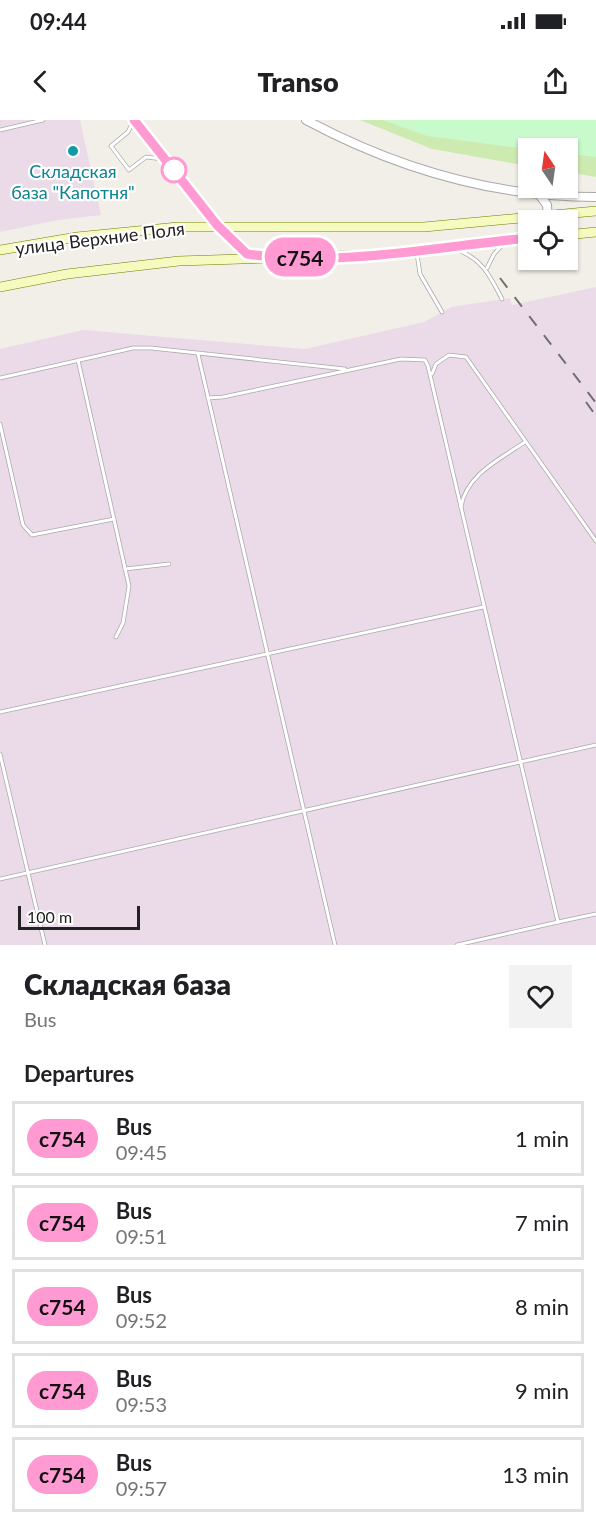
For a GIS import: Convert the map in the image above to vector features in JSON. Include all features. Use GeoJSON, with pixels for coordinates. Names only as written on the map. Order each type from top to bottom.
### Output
{"type":"FeatureCollection","features":[{"type":"Feature","properties":{"kind":"main road","name":"улица Верхние Поля"},"geometry":{"type":"LineString","coordinates":[[578,214],[596,211]]}},
{"type":"Feature","properties":{"kind":"main road","name":"улица Верхние Поля"},"geometry":{"type":"LineString","coordinates":[[0,250],[130,231],[217,225],[424,227],[518,220]]}},
{"type":"Feature","properties":{"kind":"main road"},"geometry":{"type":"LineString","coordinates":[[578,234],[596,232]]}},
{"type":"Feature","properties":{"kind":"main road","name":"улица Верхние Поля"},"geometry":{"type":"LineString","coordinates":[[0,287],[130,266],[266,257],[309,258],[417,252],[518,239]]}},
{"type":"Feature","properties":{"kind":"street"},"geometry":{"type":"LineString","coordinates":[[134,120],[217,225],[240,249],[247,254],[266,257]]}},
{"type":"Feature","properties":{"kind":"street"},"geometry":{"type":"LineString","coordinates":[[306,120],[349,143],[429,172],[492,188],[518,190]]}},
{"type":"Feature","properties":{"kind":"street"},"geometry":{"type":"LineString","coordinates":[[578,195],[596,197]]}},
{"type":"Feature","properties":{"kind":"lane"},"geometry":{"type":"LineString","coordinates":[[0,130],[43,120]]}},
{"type":"Feature","properties":{"kind":"lane"},"geometry":{"type":"LineString","coordinates":[[134,120],[128,132],[111,146],[129,170],[146,157],[166,160]]}},
{"type":"Feature","properties":{"kind":"lane"},"geometry":{"type":"LineString","coordinates":[[487,268],[494,254],[510,240]]}},
{"type":"Feature","properties":{"kind":"lane"},"geometry":{"type":"LineString","coordinates":[[454,248],[472,255],[487,268],[501,299]]}},
{"type":"Feature","properties":{"kind":"lane"},"geometry":{"type":"LineString","coordinates":[[417,252],[420,274],[442,312]]}},
{"type":"Feature","properties":{"kind":"lane"},"geometry":{"type":"LineString","coordinates":[[0,378],[133,348],[350,369]]}},
{"type":"Feature","properties":{"kind":"lane"},"geometry":{"type":"LineString","coordinates":[[198,354],[335,945]]}},
{"type":"Feature","properties":{"kind":"lane"},"geometry":{"type":"LineString","coordinates":[[431,375],[436,363],[449,355],[466,357],[596,541]]}},
{"type":"Feature","properties":{"kind":"lane"},"geometry":{"type":"LineString","coordinates":[[208,398],[223,398],[350,369],[418,358],[425,360],[431,375],[483,608],[558,922]]}},
{"type":"Feature","properties":{"kind":"lane"},"geometry":{"type":"LineString","coordinates":[[78,360],[129,586],[123,623],[116,637]]}},
{"type":"Feature","properties":{"kind":"lane"},"geometry":{"type":"LineString","coordinates":[[0,424],[21,519],[32,535],[114,519]]}},
{"type":"Feature","properties":{"kind":"lane"},"geometry":{"type":"LineString","coordinates":[[461,509],[464,492],[476,478],[526,441]]}},
{"type":"Feature","properties":{"kind":"lane"},"geometry":{"type":"LineString","coordinates":[[125,569],[169,564]]}},
{"type":"Feature","properties":{"kind":"lane"},"geometry":{"type":"LineString","coordinates":[[0,712],[483,608]]}},
{"type":"Feature","properties":{"kind":"lane"},"geometry":{"type":"LineString","coordinates":[[0,879],[596,745]]}},
{"type":"Feature","properties":{"kind":"lane"},"geometry":{"type":"LineString","coordinates":[[0,754],[45,945]]}},
{"type":"Feature","properties":{"kind":"lane"},"geometry":{"type":"LineString","coordinates":[[457,945],[596,914]]}},
{"type":"Feature","properties":{"kind":"shaded area"},"geometry":{"type":"Polygon","coordinates":[[[0,120],[80,120],[101,215],[58,220],[0,232],[0,120]]]}},
{"type":"Feature","properties":{"kind":"shaded area"},"geometry":{"type":"Polygon","coordinates":[[[596,287],[596,945],[0,945],[0,349],[83,330],[305,349],[424,322],[451,307],[510,298],[512,305],[596,287]]]}},
{"type":"Feature","properties":{"kind":"green space"},"geometry":{"type":"Polygon","coordinates":[[[360,120],[596,120],[596,177],[578,174],[578,138],[518,138],[518,164],[432,149],[360,120]]]}},
{"type":"Feature","properties":{"kind":"green space"},"geometry":{"type":"Polygon","coordinates":[[[383,120],[596,120],[596,157],[578,155],[578,138],[518,138],[518,148],[427,136],[383,120]]]}},
{"type":"Feature","properties":{"kind":"railway"},"geometry":{"type":"LineString","coordinates":[[500,278],[596,403]]}},
{"type":"Feature","properties":{"kind":"railway"},"geometry":{"type":"LineString","coordinates":[[586,402],[596,416]]}},
{"type":"Feature","properties":{"kind":"bus line","name":"с754"},"geometry":{"type":"LineString","coordinates":[[134,120],[217,225],[247,254],[309,258],[366,255],[417,252],[518,239]]}},
{"type":"Feature","properties":{"kind":"place","name":"Складская база \"Капотня\""},"geometry":{"type":"Point","coordinates":[73,151]}}]}
